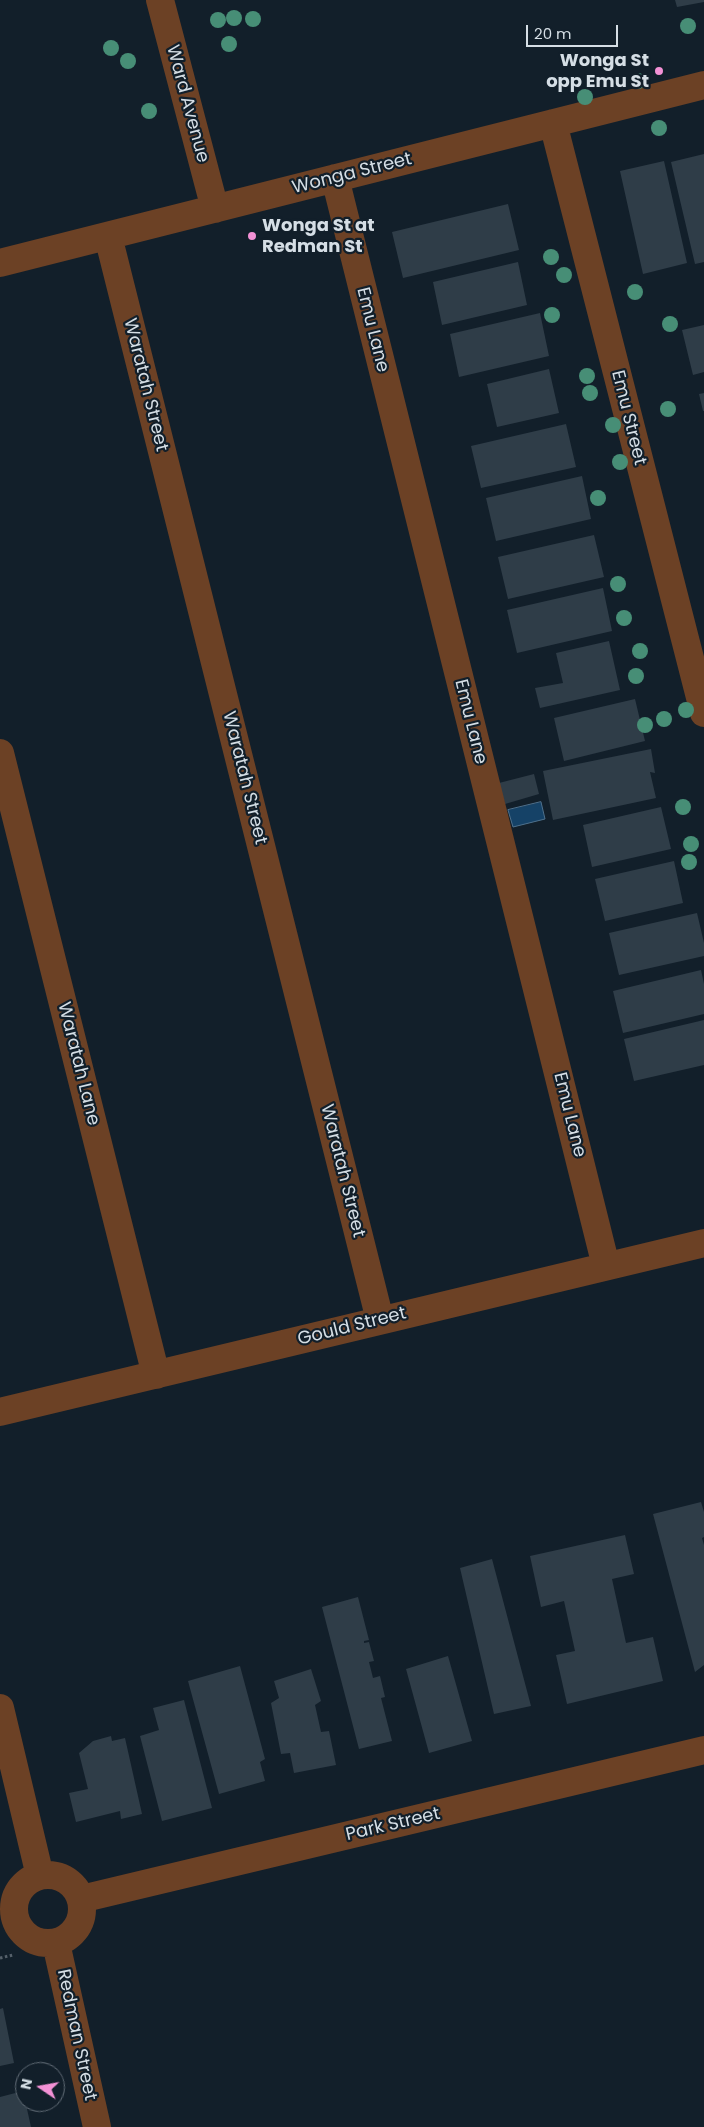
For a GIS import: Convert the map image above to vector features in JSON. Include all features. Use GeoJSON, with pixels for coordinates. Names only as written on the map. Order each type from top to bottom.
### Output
{"type":"FeatureCollection","features":[{"type":"Feature","properties":{"kind":"street","name":"Ward Avenue"},"geometry":{"type":"LineString","coordinates":[[160,0],[215,209]]}},
{"type":"Feature","properties":{"kind":"street","name":"Wonga Street"},"geometry":{"type":"LineString","coordinates":[[0,263],[704,85]]}},
{"type":"Feature","properties":{"kind":"street","name":"Emu Street"},"geometry":{"type":"LineString","coordinates":[[553,123],[704,713]]}},
{"type":"Feature","properties":{"kind":"street","name":"Emu Lane"},"geometry":{"type":"LineString","coordinates":[[335,178],[606,1266]]}},
{"type":"Feature","properties":{"kind":"street","name":"Waratah Street"},"geometry":{"type":"LineString","coordinates":[[108,236],[380,1320]]}},
{"type":"Feature","properties":{"kind":"street","name":"Waratah Lane"},"geometry":{"type":"LineString","coordinates":[[0,753],[156,1375]]}},
{"type":"Feature","properties":{"kind":"street","name":"Gould Street"},"geometry":{"type":"LineString","coordinates":[[0,1412],[704,1243]]}},
{"type":"Feature","properties":{"kind":"street"},"geometry":{"type":"LineString","coordinates":[[0,1708],[40,1876]]}},
{"type":"Feature","properties":{"kind":"street","name":"Park Street"},"geometry":{"type":"LineString","coordinates":[[81,1899],[704,1750]]}},
{"type":"Feature","properties":{"kind":"street"},"geometry":{"type":"LineString","coordinates":[[40,1876],[58,1876],[68,1880],[76,1889],[81,1899],[83,1910],[75,1931],[67,1938],[56,1943],[34,1940],[25,1935],[7,1917],[18,1892],[25,1884],[40,1876]]}},
{"type":"Feature","properties":{"kind":"street","name":"Redman Street"},"geometry":{"type":"LineString","coordinates":[[56,1943],[96,2127]]}},
{"type":"Feature","properties":{"kind":"path"},"geometry":{"type":"LineString","coordinates":[[0,1958],[13,1955]]}},
{"type":"Feature","properties":{"kind":"water"},"geometry":{"type":"Polygon","coordinates":[[[541,802],[545,819],[513,827],[508,810],[541,802]]]}},
{"type":"Feature","properties":{"kind":"building"},"geometry":{"type":"Polygon","coordinates":[[[675,0],[704,0],[704,2],[677,7],[675,0]]]}},
{"type":"Feature","properties":{"kind":"building"},"geometry":{"type":"Polygon","coordinates":[[[704,154],[704,262],[695,264],[671,162],[704,154]]]}},
{"type":"Feature","properties":{"kind":"building"},"geometry":{"type":"Polygon","coordinates":[[[664,161],[687,263],[643,274],[620,171],[664,161]]]}},
{"type":"Feature","properties":{"kind":"building"},"geometry":{"type":"Polygon","coordinates":[[[508,204],[519,250],[403,278],[392,232],[508,204]]]}},
{"type":"Feature","properties":{"kind":"building"},"geometry":{"type":"Polygon","coordinates":[[[518,262],[527,305],[442,325],[433,282],[518,262]]]}},
{"type":"Feature","properties":{"kind":"building"},"geometry":{"type":"Polygon","coordinates":[[[540,313],[549,356],[459,377],[450,334],[540,313]]]}},
{"type":"Feature","properties":{"kind":"building"},"geometry":{"type":"Polygon","coordinates":[[[704,325],[704,372],[693,375],[682,330],[704,325]]]}},
{"type":"Feature","properties":{"kind":"building"},"geometry":{"type":"Polygon","coordinates":[[[549,369],[559,413],[497,427],[487,384],[549,369]]]}},
{"type":"Feature","properties":{"kind":"building"},"geometry":{"type":"Polygon","coordinates":[[[704,393],[704,411],[703,411],[699,394],[704,393]]]}},
{"type":"Feature","properties":{"kind":"building"},"geometry":{"type":"Polygon","coordinates":[[[566,424],[576,467],[481,488],[471,446],[566,424]]]}},
{"type":"Feature","properties":{"kind":"building"},"geometry":{"type":"Polygon","coordinates":[[[582,476],[591,519],[496,541],[486,498],[582,476]]]}},
{"type":"Feature","properties":{"kind":"building"},"geometry":{"type":"Polygon","coordinates":[[[594,535],[604,577],[508,599],[498,557],[594,535]]]}},
{"type":"Feature","properties":{"kind":"building"},"geometry":{"type":"Polygon","coordinates":[[[603,588],[612,631],[517,653],[507,610],[603,588]]]}},
{"type":"Feature","properties":{"kind":"building"},"geometry":{"type":"Polygon","coordinates":[[[609,641],[620,690],[540,708],[535,688],[563,683],[556,653],[609,641]]]}},
{"type":"Feature","properties":{"kind":"building"},"geometry":{"type":"Polygon","coordinates":[[[635,699],[645,741],[564,761],[554,718],[635,699]]]}},
{"type":"Feature","properties":{"kind":"building"},"geometry":{"type":"Polygon","coordinates":[[[651,749],[655,773],[650,772],[656,798],[553,820],[543,771],[651,749]]]}},
{"type":"Feature","properties":{"kind":"building"},"geometry":{"type":"Polygon","coordinates":[[[534,774],[539,794],[505,804],[499,783],[534,774]]]}},
{"type":"Feature","properties":{"kind":"building"},"geometry":{"type":"Polygon","coordinates":[[[661,807],[671,849],[592,867],[583,825],[661,807]]]}},
{"type":"Feature","properties":{"kind":"building"},"geometry":{"type":"Polygon","coordinates":[[[674,861],[683,903],[605,921],[595,879],[674,861]]]}},
{"type":"Feature","properties":{"kind":"building"},"geometry":{"type":"Polygon","coordinates":[[[697,913],[704,943],[704,956],[619,975],[609,933],[697,913]]]}},
{"type":"Feature","properties":{"kind":"building"},"geometry":{"type":"Polygon","coordinates":[[[701,970],[704,984],[704,1014],[623,1033],[613,991],[701,970]]]}},
{"type":"Feature","properties":{"kind":"building"},"geometry":{"type":"Polygon","coordinates":[[[704,1020],[704,1065],[634,1081],[624,1039],[704,1020]]]}},
{"type":"Feature","properties":{"kind":"building"},"geometry":{"type":"Polygon","coordinates":[[[701,1502],[704,1512],[704,1537],[702,1538],[704,1545],[704,1665],[695,1672],[653,1514],[701,1502]]]}},
{"type":"Feature","properties":{"kind":"building"},"geometry":{"type":"Polygon","coordinates":[[[625,1535],[634,1574],[612,1579],[626,1643],[653,1637],[663,1681],[567,1704],[556,1655],[575,1651],[564,1601],[541,1607],[530,1556],[625,1535]]]}},
{"type":"Feature","properties":{"kind":"building"},"geometry":{"type":"Polygon","coordinates":[[[492,1559],[531,1706],[494,1714],[460,1568],[492,1559]]]}},
{"type":"Feature","properties":{"kind":"building"},"geometry":{"type":"Polygon","coordinates":[[[358,1597],[369,1640],[364,1641],[364,1643],[369,1642],[374,1661],[369,1662],[373,1678],[380,1676],[385,1697],[381,1698],[392,1741],[359,1749],[322,1607],[358,1597]]]}},
{"type":"Feature","properties":{"kind":"building"},"geometry":{"type":"Polygon","coordinates":[[[448,1656],[472,1741],[429,1753],[406,1669],[448,1656]]]}},
{"type":"Feature","properties":{"kind":"building"},"geometry":{"type":"Polygon","coordinates":[[[240,1666],[265,1759],[260,1762],[265,1781],[219,1794],[188,1681],[240,1666]]]}},
{"type":"Feature","properties":{"kind":"building"},"geometry":{"type":"Polygon","coordinates":[[[311,1669],[321,1701],[315,1705],[321,1732],[329,1731],[336,1765],[294,1773],[290,1753],[281,1754],[271,1703],[279,1698],[274,1681],[311,1669]]]}},
{"type":"Feature","properties":{"kind":"building"},"geometry":{"type":"Polygon","coordinates":[[[184,1700],[212,1808],[162,1821],[140,1736],[159,1730],[153,1708],[184,1700]]]}},
{"type":"Feature","properties":{"kind":"building"},"geometry":{"type":"Polygon","coordinates":[[[111,1736],[112,1741],[125,1738],[142,1814],[121,1819],[120,1811],[76,1822],[69,1793],[88,1789],[79,1753],[93,1741],[111,1736]]]}},
{"type":"Feature","properties":{"kind":"building"},"geometry":{"type":"Polygon","coordinates":[[[3,2008],[14,2063],[0,2066],[0,2009],[3,2008]]]}},
{"type":"Feature","properties":{"kind":"building"},"geometry":{"type":"Polygon","coordinates":[[[15,2093],[15,2112],[28,2112],[31,2127],[0,2127],[0,2097],[15,2093]]]}},
{"type":"Feature","properties":{"kind":"place","name":"Wonga St opp Emu St"},"geometry":{"type":"Point","coordinates":[659,71]}},
{"type":"Feature","properties":{"kind":"place","name":"Wonga St at Redman St"},"geometry":{"type":"Point","coordinates":[252,236]}}]}
